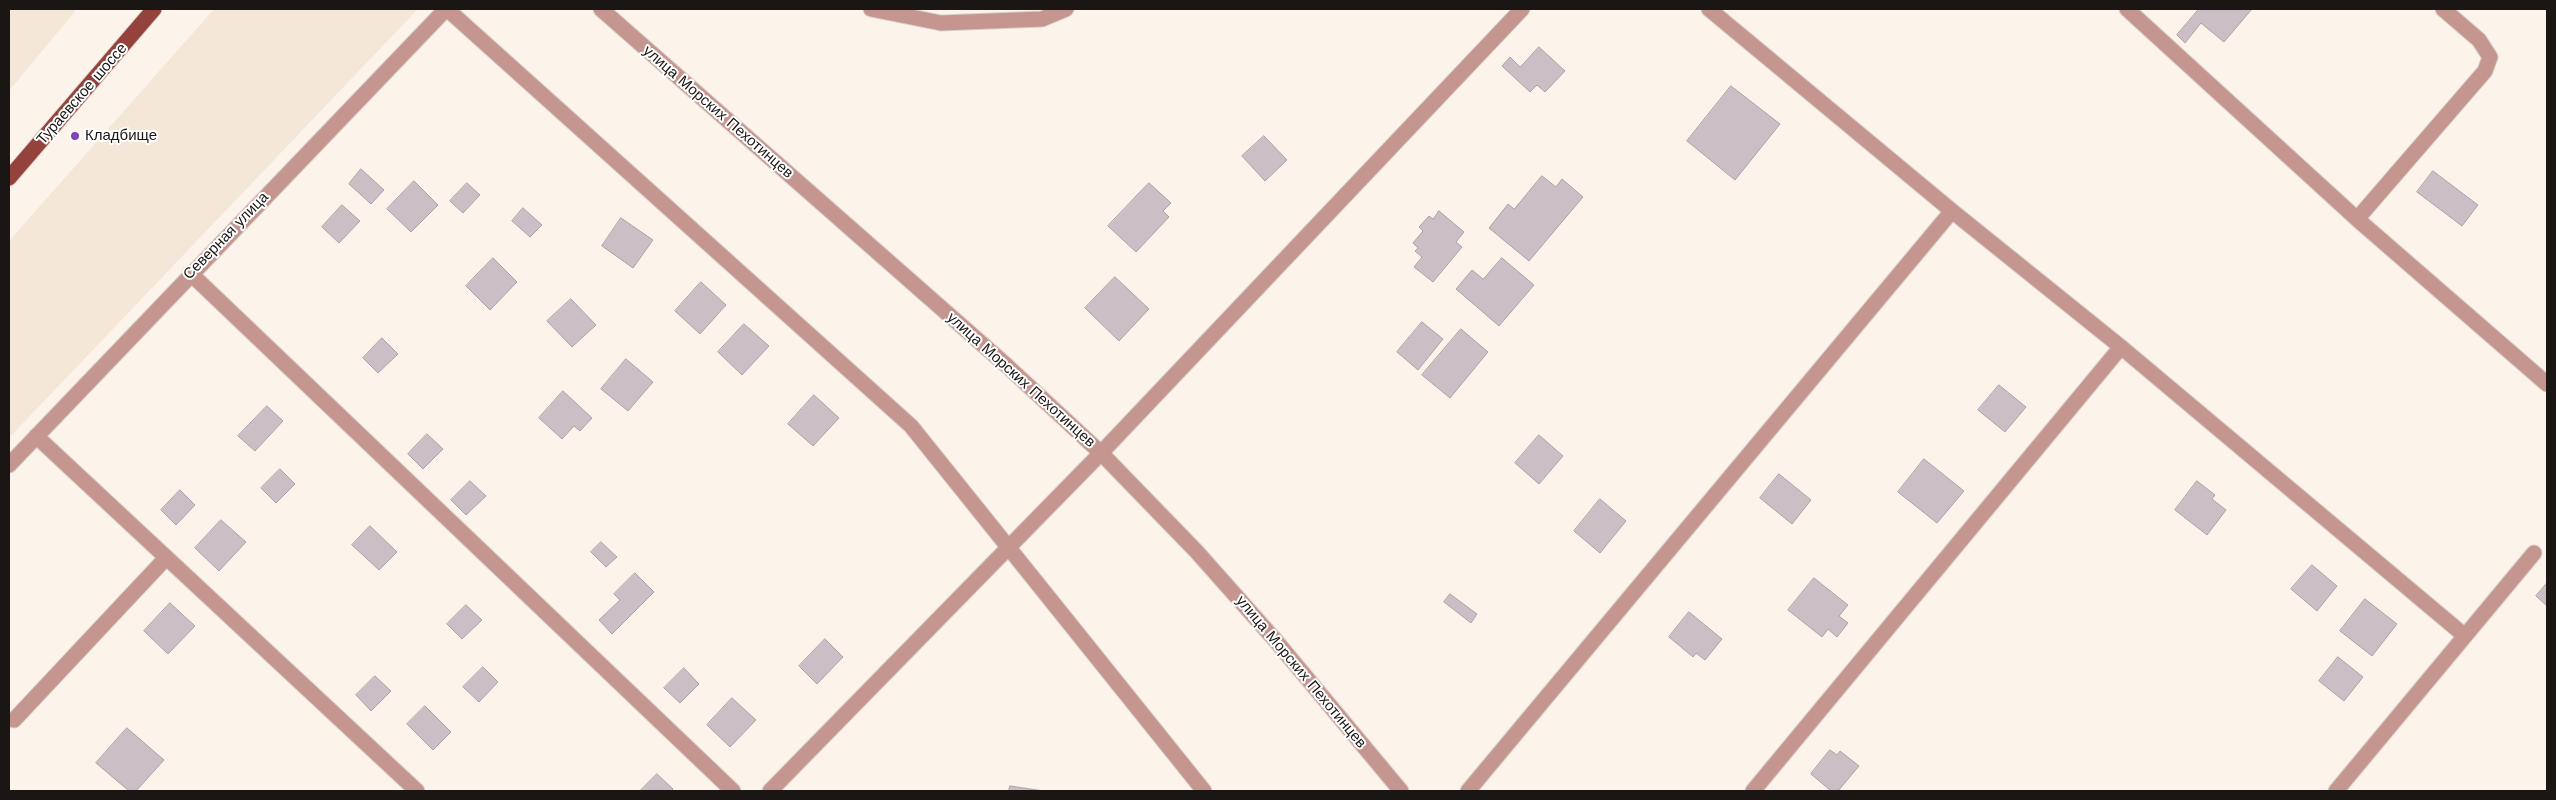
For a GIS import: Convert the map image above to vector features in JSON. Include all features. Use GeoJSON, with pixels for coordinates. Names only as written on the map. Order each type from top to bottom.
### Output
{"type":"FeatureCollection","features":[{"type":"Feature","properties":{"kind":"main road","name":"Тураевское шоссе"},"geometry":{"type":"LineString","coordinates":[[9,178],[154,9]]}},
{"type":"Feature","properties":{"kind":"street","name":"Северная улица"},"geometry":{"type":"LineString","coordinates":[[9,465],[190,273],[446,9]]}},
{"type":"Feature","properties":{"kind":"street"},"geometry":{"type":"LineString","coordinates":[[446,9],[911,426],[1204,791]]}},
{"type":"Feature","properties":{"kind":"street","name":"улица Морских Пехотинцев"},"geometry":{"type":"LineString","coordinates":[[601,9],[1006,365],[1102,453],[1198,552],[1276,641],[1401,791]]}},
{"type":"Feature","properties":{"kind":"street"},"geometry":{"type":"LineString","coordinates":[[871,9],[941,23],[1042,19],[1066,9]]}},
{"type":"Feature","properties":{"kind":"street"},"geometry":{"type":"LineString","coordinates":[[770,791],[1007,547],[1102,453],[1522,9]]}},
{"type":"Feature","properties":{"kind":"street"},"geometry":{"type":"LineString","coordinates":[[1709,9],[1952,211],[2121,347],[2465,636]]}},
{"type":"Feature","properties":{"kind":"street"},"geometry":{"type":"LineString","coordinates":[[2127,9],[2357,219],[2547,384]]}},
{"type":"Feature","properties":{"kind":"street"},"geometry":{"type":"LineString","coordinates":[[2357,219],[2485,71],[2490,57],[2479,40],[2443,9]]}},
{"type":"Feature","properties":{"kind":"street"},"geometry":{"type":"LineString","coordinates":[[1468,791],[1952,211]]}},
{"type":"Feature","properties":{"kind":"street"},"geometry":{"type":"LineString","coordinates":[[190,273],[732,791]]}},
{"type":"Feature","properties":{"kind":"street"},"geometry":{"type":"LineString","coordinates":[[1753,791],[2121,347]]}},
{"type":"Feature","properties":{"kind":"street"},"geometry":{"type":"LineString","coordinates":[[36,436],[408,788]]}},
{"type":"Feature","properties":{"kind":"street"},"geometry":{"type":"LineString","coordinates":[[2336,791],[2534,553]]}},
{"type":"Feature","properties":{"kind":"street"},"geometry":{"type":"LineString","coordinates":[[14,720],[166,558]]}},
{"type":"Feature","properties":{"kind":"shaded area"},"geometry":{"type":"Polygon","coordinates":[[[9,9],[77,9],[9,91],[9,9]]]}},
{"type":"Feature","properties":{"kind":"shaded area"},"geometry":{"type":"Polygon","coordinates":[[[214,9],[418,9],[9,438],[9,241],[214,9]]]}},
{"type":"Feature","properties":{"kind":"building"},"geometry":{"type":"Polygon","coordinates":[[[2199,9],[2252,9],[2224,42],[2201,23],[2185,43],[2177,35],[2199,9]]]}},
{"type":"Feature","properties":{"kind":"building"},"geometry":{"type":"Polygon","coordinates":[[[1539,47],[1565,71],[1545,92],[1537,85],[1530,92],[1502,66],[1510,57],[1520,67],[1539,47]]]}},
{"type":"Feature","properties":{"kind":"building"},"geometry":{"type":"Polygon","coordinates":[[[1731,86],[1780,124],[1735,180],[1687,141],[1731,86]]]}},
{"type":"Feature","properties":{"kind":"building"},"geometry":{"type":"Polygon","coordinates":[[[1264,136],[1287,160],[1265,181],[1242,156],[1264,136]]]}},
{"type":"Feature","properties":{"kind":"building"},"geometry":{"type":"Polygon","coordinates":[[[361,169],[384,190],[371,204],[349,184],[361,169]]]}},
{"type":"Feature","properties":{"kind":"building"},"geometry":{"type":"Polygon","coordinates":[[[2433,171],[2478,205],[2462,226],[2417,192],[2433,171]]]}},
{"type":"Feature","properties":{"kind":"building"},"geometry":{"type":"Polygon","coordinates":[[[1542,176],[1556,187],[1562,179],[1583,197],[1529,261],[1489,228],[1508,204],[1514,209],[1542,176]]]}},
{"type":"Feature","properties":{"kind":"building"},"geometry":{"type":"Polygon","coordinates":[[[414,181],[438,205],[411,232],[387,209],[414,181]]]}},
{"type":"Feature","properties":{"kind":"building"},"geometry":{"type":"Polygon","coordinates":[[[467,183],[480,195],[463,213],[450,201],[467,183]]]}},
{"type":"Feature","properties":{"kind":"building"},"geometry":{"type":"Polygon","coordinates":[[[1149,183],[1171,203],[1163,211],[1169,217],[1136,252],[1108,226],[1149,183]]]}},
{"type":"Feature","properties":{"kind":"building"},"geometry":{"type":"Polygon","coordinates":[[[342,205],[360,221],[339,243],[322,227],[342,205]]]}},
{"type":"Feature","properties":{"kind":"building"},"geometry":{"type":"Polygon","coordinates":[[[523,208],[542,225],[530,237],[512,221],[523,208]]]}},
{"type":"Feature","properties":{"kind":"building"},"geometry":{"type":"Polygon","coordinates":[[[1439,211],[1464,232],[1456,242],[1462,247],[1433,282],[1414,267],[1422,257],[1415,251],[1418,248],[1413,243],[1423,231],[1419,227],[1429,216],[1433,219],[1439,211]]]}},
{"type":"Feature","properties":{"kind":"building"},"geometry":{"type":"Polygon","coordinates":[[[621,218],[653,240],[633,268],[602,246],[621,218]]]}},
{"type":"Feature","properties":{"kind":"building"},"geometry":{"type":"Polygon","coordinates":[[[493,258],[517,282],[490,310],[466,286],[493,258]]]}},
{"type":"Feature","properties":{"kind":"building"},"geometry":{"type":"Polygon","coordinates":[[[1502,258],[1534,285],[1499,326],[1456,289],[1472,270],[1483,279],[1502,258]]]}},
{"type":"Feature","properties":{"kind":"building"},"geometry":{"type":"Polygon","coordinates":[[[1115,277],[1149,309],[1119,341],[1085,308],[1115,277]]]}},
{"type":"Feature","properties":{"kind":"building"},"geometry":{"type":"Polygon","coordinates":[[[701,282],[726,305],[700,334],[675,311],[701,282]]]}},
{"type":"Feature","properties":{"kind":"building"},"geometry":{"type":"Polygon","coordinates":[[[571,299],[596,325],[572,347],[547,321],[571,299]]]}},
{"type":"Feature","properties":{"kind":"building"},"geometry":{"type":"Polygon","coordinates":[[[1422,322],[1443,339],[1418,370],[1397,352],[1422,322]]]}},
{"type":"Feature","properties":{"kind":"building"},"geometry":{"type":"Polygon","coordinates":[[[744,324],[769,346],[742,375],[718,352],[744,324]]]}},
{"type":"Feature","properties":{"kind":"building"},"geometry":{"type":"Polygon","coordinates":[[[1461,329],[1488,352],[1450,398],[1422,375],[1461,329]]]}},
{"type":"Feature","properties":{"kind":"building"},"geometry":{"type":"Polygon","coordinates":[[[382,338],[398,354],[378,373],[363,358],[382,338]]]}},
{"type":"Feature","properties":{"kind":"building"},"geometry":{"type":"Polygon","coordinates":[[[626,359],[653,382],[628,411],[601,389],[626,359]]]}},
{"type":"Feature","properties":{"kind":"building"},"geometry":{"type":"Polygon","coordinates":[[[1999,385],[2026,407],[2005,432],[1978,410],[1999,385]]]}},
{"type":"Feature","properties":{"kind":"building"},"geometry":{"type":"Polygon","coordinates":[[[563,391],[592,418],[580,431],[574,426],[562,439],[539,418],[563,391]]]}},
{"type":"Feature","properties":{"kind":"building"},"geometry":{"type":"Polygon","coordinates":[[[814,395],[839,418],[813,446],[788,424],[814,395]]]}},
{"type":"Feature","properties":{"kind":"building"},"geometry":{"type":"Polygon","coordinates":[[[267,406],[283,421],[255,451],[238,436],[267,406]]]}},
{"type":"Feature","properties":{"kind":"building"},"geometry":{"type":"Polygon","coordinates":[[[427,434],[443,449],[423,469],[408,454],[427,434]]]}},
{"type":"Feature","properties":{"kind":"building"},"geometry":{"type":"Polygon","coordinates":[[[1539,435],[1563,456],[1539,484],[1515,463],[1539,435]]]}},
{"type":"Feature","properties":{"kind":"building"},"geometry":{"type":"Polygon","coordinates":[[[1924,459],[1964,491],[1937,523],[1898,492],[1924,459]]]}},
{"type":"Feature","properties":{"kind":"building"},"geometry":{"type":"Polygon","coordinates":[[[280,469],[295,484],[276,503],[261,488],[280,469]]]}},
{"type":"Feature","properties":{"kind":"building"},"geometry":{"type":"Polygon","coordinates":[[[1779,474],[1811,500],[1792,524],[1760,498],[1779,474]]]}},
{"type":"Feature","properties":{"kind":"building"},"geometry":{"type":"Polygon","coordinates":[[[470,481],[486,496],[466,515],[451,500],[470,481]]]}},
{"type":"Feature","properties":{"kind":"building"},"geometry":{"type":"Polygon","coordinates":[[[2197,481],[2215,495],[2212,499],[2226,510],[2207,535],[2175,510],[2197,481]]]}},
{"type":"Feature","properties":{"kind":"building"},"geometry":{"type":"Polygon","coordinates":[[[180,490],[195,505],[176,525],[161,510],[180,490]]]}},
{"type":"Feature","properties":{"kind":"building"},"geometry":{"type":"Polygon","coordinates":[[[1600,499],[1626,521],[1600,553],[1574,531],[1600,499]]]}},
{"type":"Feature","properties":{"kind":"building"},"geometry":{"type":"Polygon","coordinates":[[[221,520],[246,542],[219,571],[195,548],[221,520]]]}},
{"type":"Feature","properties":{"kind":"building"},"geometry":{"type":"Polygon","coordinates":[[[370,526],[397,552],[379,570],[352,545],[370,526]]]}},
{"type":"Feature","properties":{"kind":"building"},"geometry":{"type":"Polygon","coordinates":[[[601,542],[617,557],[606,567],[591,552],[601,542]]]}},
{"type":"Feature","properties":{"kind":"building"},"geometry":{"type":"Polygon","coordinates":[[[2312,565],[2337,586],[2317,611],[2291,589],[2312,565]]]}},
{"type":"Feature","properties":{"kind":"building"},"geometry":{"type":"Polygon","coordinates":[[[635,573],[654,592],[612,634],[599,620],[620,600],[614,594],[635,573]]]}},
{"type":"Feature","properties":{"kind":"building"},"geometry":{"type":"Polygon","coordinates":[[[1814,578],[1848,605],[1839,616],[1848,623],[1837,637],[1828,629],[1822,637],[1788,610],[1814,578]]]}},
{"type":"Feature","properties":{"kind":"building"},"geometry":{"type":"Polygon","coordinates":[[[2547,583],[2547,606],[2536,596],[2547,583]]]}},
{"type":"Feature","properties":{"kind":"building"},"geometry":{"type":"Polygon","coordinates":[[[1450,594],[1477,614],[1471,623],[1444,602],[1450,594]]]}},
{"type":"Feature","properties":{"kind":"building"},"geometry":{"type":"Polygon","coordinates":[[[2365,599],[2397,624],[2372,656],[2340,631],[2365,599]]]}},
{"type":"Feature","properties":{"kind":"building"},"geometry":{"type":"Polygon","coordinates":[[[170,603],[195,626],[168,654],[144,631],[170,603]]]}},
{"type":"Feature","properties":{"kind":"building"},"geometry":{"type":"Polygon","coordinates":[[[466,605],[482,620],[462,639],[447,624],[466,605]]]}},
{"type":"Feature","properties":{"kind":"building"},"geometry":{"type":"Polygon","coordinates":[[[1689,612],[1722,639],[1705,660],[1696,653],[1693,657],[1669,637],[1689,612]]]}},
{"type":"Feature","properties":{"kind":"building"},"geometry":{"type":"Polygon","coordinates":[[[825,639],[843,657],[817,684],[799,666],[825,639]]]}},
{"type":"Feature","properties":{"kind":"building"},"geometry":{"type":"Polygon","coordinates":[[[2338,657],[2363,677],[2344,701],[2319,681],[2338,657]]]}},
{"type":"Feature","properties":{"kind":"building"},"geometry":{"type":"Polygon","coordinates":[[[483,667],[498,682],[479,702],[463,687],[483,667]]]}},
{"type":"Feature","properties":{"kind":"building"},"geometry":{"type":"Polygon","coordinates":[[[684,668],[699,684],[680,703],[664,688],[684,668]]]}},
{"type":"Feature","properties":{"kind":"building"},"geometry":{"type":"Polygon","coordinates":[[[375,676],[391,691],[371,711],[356,695],[375,676]]]}},
{"type":"Feature","properties":{"kind":"building"},"geometry":{"type":"Polygon","coordinates":[[[732,698],[756,720],[730,747],[707,725],[732,698]]]}},
{"type":"Feature","properties":{"kind":"building"},"geometry":{"type":"Polygon","coordinates":[[[425,706],[451,732],[433,750],[407,724],[425,706]]]}},
{"type":"Feature","properties":{"kind":"building"},"geometry":{"type":"Polygon","coordinates":[[[127,728],[164,760],[136,791],[129,791],[96,763],[127,728]]]}},
{"type":"Feature","properties":{"kind":"building"},"geometry":{"type":"Polygon","coordinates":[[[1830,750],[1837,755],[1840,751],[1859,766],[1838,791],[1831,791],[1811,774],[1830,750]]]}},
{"type":"Feature","properties":{"kind":"building"},"geometry":{"type":"Polygon","coordinates":[[[657,774],[673,789],[671,791],[640,791],[657,774]]]}},
{"type":"Feature","properties":{"kind":"building"},"geometry":{"type":"Polygon","coordinates":[[[1010,786],[1044,791],[1009,791],[1010,786]]]}},
{"type":"Feature","properties":{"kind":"place","name":"Кладбище"},"geometry":{"type":"Point","coordinates":[75,136]}}]}
